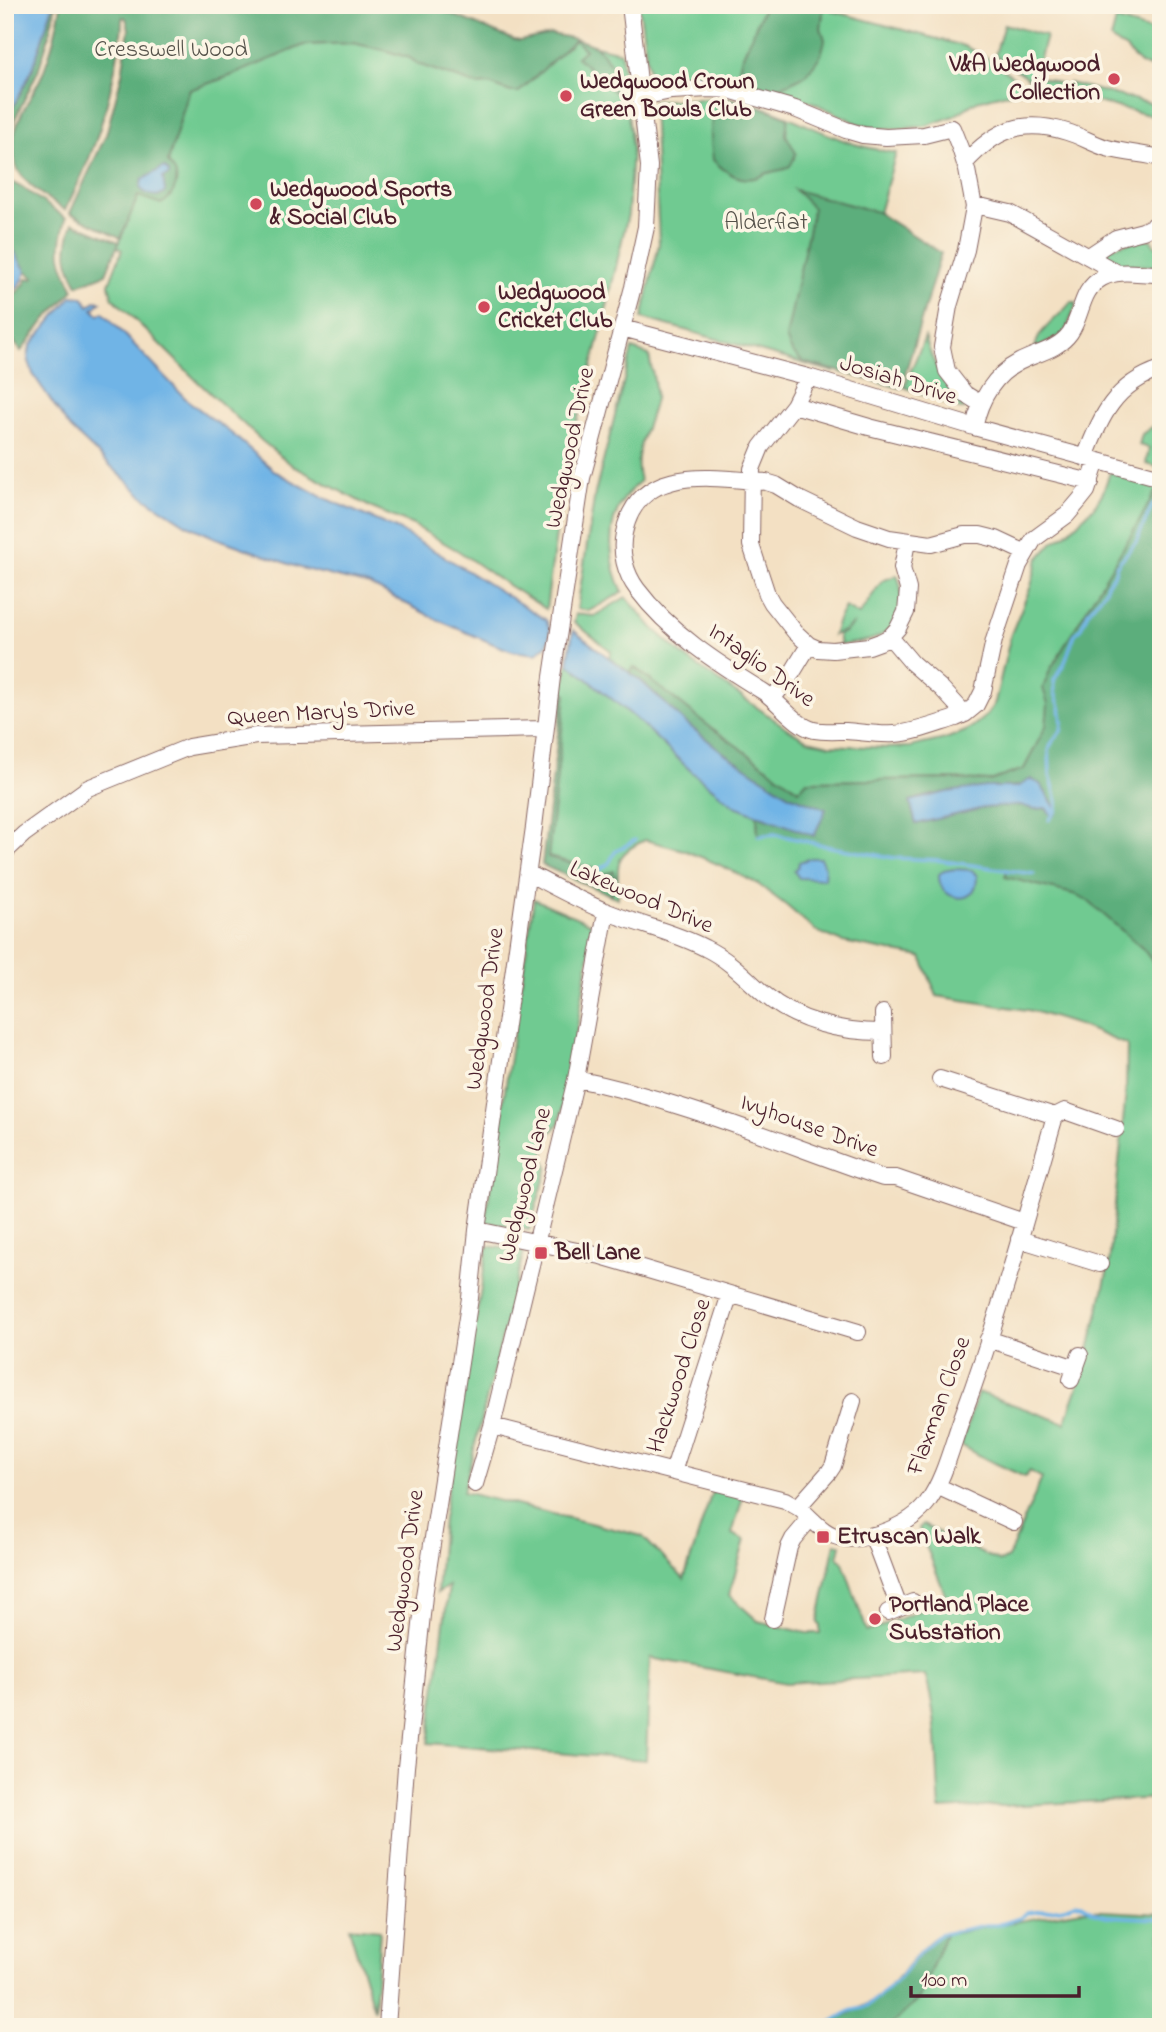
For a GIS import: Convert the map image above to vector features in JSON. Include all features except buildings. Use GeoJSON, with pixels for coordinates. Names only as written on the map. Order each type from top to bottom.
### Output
{"type":"FeatureCollection","features":[{"type":"Feature","properties":{"kind":"street","name":"Wedgwood Drive"},"geometry":{"type":"LineString","coordinates":[[387,2027],[406,1767],[424,1597],[470,1298],[477,1230],[528,873],[544,729],[582,478],[643,250],[646,227],[649,166],[630,5]]}},
{"type":"Feature","properties":{"kind":"street"},"geometry":{"type":"LineString","coordinates":[[642,97],[671,91],[729,90],[794,109],[846,130],[886,138],[924,135],[952,128],[965,163],[974,207],[966,250],[949,306],[942,347],[947,371],[965,394],[981,404]]}},
{"type":"Feature","properties":{"kind":"street"},"geometry":{"type":"LineString","coordinates":[[965,163],[985,142],[998,134],[1014,128],[1028,127],[1056,129],[1104,147],[1161,158]]}},
{"type":"Feature","properties":{"kind":"street"},"geometry":{"type":"LineString","coordinates":[[974,207],[1010,213],[1116,272]]}},
{"type":"Feature","properties":{"kind":"street"},"geometry":{"type":"LineString","coordinates":[[1089,256],[1116,238],[1157,229]]}},
{"type":"Feature","properties":{"kind":"street"},"geometry":{"type":"LineString","coordinates":[[974,427],[989,387],[1018,362],[1059,344],[1075,324],[1083,298],[1090,287],[1116,272],[1161,274]]}},
{"type":"Feature","properties":{"kind":"street","name":"Josiah Drive"},"geometry":{"type":"LineString","coordinates":[[622,328],[808,377],[974,427],[1161,478]]}},
{"type":"Feature","properties":{"kind":"street"},"geometry":{"type":"LineString","coordinates":[[890,637],[912,663],[965,714],[976,705],[983,691],[994,640],[1019,565],[1026,552],[1034,539],[1067,515],[1087,491],[1091,482],[1091,460],[1097,426],[1108,407],[1143,376],[1161,369]]}},
{"type":"Feature","properties":{"kind":"street"},"geometry":{"type":"LineString","coordinates":[[808,377],[794,405],[761,447],[752,468],[751,545],[767,594],[788,624],[809,645],[818,649],[837,650],[869,646],[890,637],[901,623],[906,610],[908,589],[902,568],[908,542]]}},
{"type":"Feature","properties":{"kind":"street"},"geometry":{"type":"LineString","coordinates":[[794,405],[878,430],[1091,482]]}},
{"type":"Feature","properties":{"kind":"street","name":"Intaglio Drive"},"geometry":{"type":"LineString","coordinates":[[965,714],[894,734],[816,731],[800,724],[773,698],[678,634],[635,587],[624,561],[622,547],[627,521],[642,497],[661,484],[703,478],[751,481],[776,485],[857,527],[908,542],[931,544],[980,535],[1026,552]]}},
{"type":"Feature","properties":{"kind":"street"},"geometry":{"type":"LineString","coordinates":[[773,698],[809,645]]}},
{"type":"Feature","properties":{"kind":"street","name":"Queen Mary's Drive"},"geometry":{"type":"LineString","coordinates":[[5,852],[24,834],[88,788],[189,747],[256,736],[544,729]]}},
{"type":"Feature","properties":{"kind":"street","name":"Lakewood Drive"},"geometry":{"type":"LineString","coordinates":[[528,873],[606,912],[657,927],[706,948],[725,959],[785,1009],[830,1027],[848,1031],[883,1032]]}},
{"type":"Feature","properties":{"kind":"street","name":"Wedgwood Lane"},"geometry":{"type":"LineString","coordinates":[[475,1484],[474,1465],[492,1426],[576,1079],[606,912]]}},
{"type":"Feature","properties":{"kind":"street"},"geometry":{"type":"LineString","coordinates":[[883,1013],[884,1057]]}},
{"type":"Feature","properties":{"kind":"street","name":"Ivyhouse Drive"},"geometry":{"type":"LineString","coordinates":[[576,1079],[667,1102],[883,1178],[896,1178],[1024,1222]]}},
{"type":"Feature","properties":{"kind":"street"},"geometry":{"type":"LineString","coordinates":[[940,1079],[1055,1116],[1065,1111],[1116,1129]]}},
{"type":"Feature","properties":{"kind":"street","name":"Flaxman Close"},"geometry":{"type":"LineString","coordinates":[[492,1426],[785,1500],[839,1538],[872,1535],[915,1517],[937,1486],[973,1387],[1055,1116]]}},
{"type":"Feature","properties":{"kind":"street"},"geometry":{"type":"LineString","coordinates":[[477,1230],[601,1256],[858,1332]]}},
{"type":"Feature","properties":{"kind":"street"},"geometry":{"type":"LineString","coordinates":[[1019,1238],[1100,1263]]}},
{"type":"Feature","properties":{"kind":"street","name":"Hackwood Close"},"geometry":{"type":"LineString","coordinates":[[673,1472],[730,1294]]}},
{"type":"Feature","properties":{"kind":"street"},"geometry":{"type":"LineString","coordinates":[[988,1339],[1075,1368]]}},
{"type":"Feature","properties":{"kind":"street"},"geometry":{"type":"LineString","coordinates":[[798,1507],[829,1472],[853,1401]]}},
{"type":"Feature","properties":{"kind":"street"},"geometry":{"type":"LineString","coordinates":[[937,1486],[1014,1522]]}},
{"type":"Feature","properties":{"kind":"street"},"geometry":{"type":"LineString","coordinates":[[770,1614],[789,1547],[810,1519]]}},
{"type":"Feature","properties":{"kind":"street"},"geometry":{"type":"LineString","coordinates":[[872,1535],[900,1607]]}},
{"type":"Feature","properties":{"kind":"green space","name":"Cresswell Wood"},"geometry":{"type":"Polygon","coordinates":[[[53,5],[56,5],[38,71],[9,131],[5,164],[5,123],[33,68],[53,5]]]}},
{"type":"Feature","properties":{"kind":"green space","name":"Cresswell Wood"},"geometry":{"type":"Polygon","coordinates":[[[61,5],[430,5],[514,40],[551,34],[576,39],[596,46],[617,72],[615,93],[577,57],[585,50],[575,40],[519,92],[489,84],[477,85],[418,64],[410,58],[353,43],[304,45],[189,90],[168,162],[175,171],[174,191],[161,204],[138,196],[121,238],[70,213],[106,135],[122,74],[129,29],[126,18],[122,19],[117,60],[100,127],[89,160],[65,210],[32,186],[16,166],[15,131],[46,64],[61,5]]]}},
{"type":"Feature","properties":{"kind":"green space"},"geometry":{"type":"Polygon","coordinates":[[[639,5],[765,5],[741,60],[736,82],[687,77],[650,81],[639,5]]]}},
{"type":"Feature","properties":{"kind":"green space"},"geometry":{"type":"Polygon","coordinates":[[[765,5],[824,5],[821,28],[825,40],[821,55],[806,75],[772,91],[736,83],[741,60],[765,5]]]}},
{"type":"Feature","properties":{"kind":"green space"},"geometry":{"type":"Polygon","coordinates":[[[824,5],[833,5],[832,11],[964,46],[983,55],[1032,90],[977,101],[954,116],[926,126],[898,129],[873,128],[812,102],[772,91],[806,75],[825,40],[821,28],[824,5]]]}},
{"type":"Feature","properties":{"kind":"green space"},"geometry":{"type":"Polygon","coordinates":[[[1116,20],[1161,34],[1161,70],[1140,64],[1125,48],[1111,39],[1116,20]]]}},
{"type":"Feature","properties":{"kind":"green space"},"geometry":{"type":"Polygon","coordinates":[[[1004,24],[1046,36],[1035,76],[1062,84],[1065,87],[1063,91],[1039,86],[995,55],[1004,24]]]}},
{"type":"Feature","properties":{"kind":"green space","name":"Wedgwood Sports & Social Club"},"geometry":{"type":"Polygon","coordinates":[[[575,40],[585,50],[578,57],[605,56],[596,46],[621,52],[632,149],[628,214],[572,441],[546,609],[460,552],[413,525],[372,508],[293,466],[197,381],[112,297],[109,284],[122,250],[117,247],[138,196],[168,162],[189,90],[304,45],[353,43],[410,58],[418,64],[477,85],[489,84],[511,92],[575,40]]]}},
{"type":"Feature","properties":{"kind":"green space"},"geometry":{"type":"Polygon","coordinates":[[[1069,83],[1161,106],[1161,118],[1065,94],[1069,83]]]}},
{"type":"Feature","properties":{"kind":"green space","name":"Alderflat"},"geometry":{"type":"Polygon","coordinates":[[[726,98],[771,110],[856,145],[896,153],[834,372],[642,318],[659,244],[653,101],[726,98]]]}},
{"type":"Feature","properties":{"kind":"green space"},"geometry":{"type":"Polygon","coordinates":[[[726,98],[788,117],[786,135],[796,153],[789,167],[745,179],[728,172],[713,160],[711,127],[716,112],[726,98]]]}},
{"type":"Feature","properties":{"kind":"green space"},"geometry":{"type":"Polygon","coordinates":[[[5,175],[7,180],[66,218],[61,239],[61,255],[74,290],[46,319],[21,351],[14,342],[5,348],[5,306],[27,278],[34,277],[26,271],[5,235],[5,175]]]}},
{"type":"Feature","properties":{"kind":"green space"},"geometry":{"type":"Polygon","coordinates":[[[795,190],[877,212],[941,253],[901,388],[803,362],[792,352],[786,338],[813,208],[795,190]]]}},
{"type":"Feature","properties":{"kind":"green space"},"geometry":{"type":"Polygon","coordinates":[[[73,223],[119,242],[106,274],[78,285],[67,255],[73,223]]]}},
{"type":"Feature","properties":{"kind":"green space"},"geometry":{"type":"Polygon","coordinates":[[[1144,238],[1161,248],[1161,267],[1123,264],[1104,253],[1109,248],[1144,238]]]}},
{"type":"Feature","properties":{"kind":"green space"},"geometry":{"type":"Polygon","coordinates":[[[1071,302],[1077,302],[1065,333],[1035,350],[1039,336],[1071,302]]]}},
{"type":"Feature","properties":{"kind":"green space"},"geometry":{"type":"Polygon","coordinates":[[[925,337],[940,374],[952,390],[967,403],[964,409],[904,387],[925,337]]]}},
{"type":"Feature","properties":{"kind":"green space"},"geometry":{"type":"Polygon","coordinates":[[[632,349],[649,355],[655,383],[655,399],[639,450],[640,481],[624,499],[611,535],[612,559],[623,592],[589,611],[577,609],[595,493],[632,349]]]}},
{"type":"Feature","properties":{"kind":"green space"},"geometry":{"type":"Polygon","coordinates":[[[1161,421],[1161,468],[1146,464],[1149,448],[1139,445],[1142,434],[1161,421]]]}},
{"type":"Feature","properties":{"kind":"green space"},"geometry":{"type":"Polygon","coordinates":[[[1110,472],[1161,485],[1161,1798],[940,1809],[935,1725],[925,1675],[786,1683],[650,1658],[646,1760],[428,1743],[449,1586],[437,1593],[443,1519],[488,1246],[524,1251],[463,1492],[642,1536],[684,1579],[713,1489],[743,1497],[732,1534],[745,1540],[729,1595],[758,1621],[806,1633],[820,1633],[818,1623],[835,1543],[841,1545],[838,1558],[843,1562],[867,1631],[947,1599],[919,1528],[923,1525],[1000,1562],[1008,1558],[1042,1478],[1030,1471],[1025,1477],[961,1445],[978,1392],[1065,1423],[1085,1367],[1109,1265],[1126,1091],[1127,1045],[1081,1026],[1033,1011],[937,996],[921,957],[843,942],[816,931],[758,884],[684,850],[645,840],[627,851],[619,862],[618,898],[610,895],[616,886],[596,876],[593,868],[548,857],[566,693],[563,692],[568,663],[627,711],[707,784],[757,815],[758,836],[774,834],[895,858],[937,860],[1007,870],[1045,730],[1024,769],[990,781],[807,781],[800,791],[706,724],[634,667],[630,673],[609,658],[611,651],[574,622],[576,614],[594,616],[626,597],[653,628],[686,658],[808,740],[830,745],[887,748],[910,747],[945,739],[968,730],[987,715],[995,702],[1011,634],[1031,586],[1038,559],[1053,542],[1065,535],[1094,507],[1110,472]]]}},
{"type":"Feature","properties":{"kind":"green space"},"geometry":{"type":"Polygon","coordinates":[[[1155,492],[1161,494],[1161,973],[1143,949],[1087,900],[1077,895],[1005,877],[1007,870],[937,860],[895,858],[774,834],[758,836],[757,815],[780,823],[825,809],[789,795],[724,753],[630,673],[634,667],[706,724],[799,790],[807,781],[990,781],[1024,769],[1046,726],[1048,704],[1043,688],[1050,670],[1155,492]],[[1040,784],[958,791],[910,801],[916,824],[984,808],[1020,805],[1033,809],[1057,810],[1040,784]]]}},
{"type":"Feature","properties":{"kind":"green space"},"geometry":{"type":"Polygon","coordinates":[[[897,575],[900,603],[889,629],[873,639],[840,645],[838,635],[854,623],[833,635],[845,607],[859,615],[882,581],[897,575]]]}},
{"type":"Feature","properties":{"kind":"green space"},"geometry":{"type":"Polygon","coordinates":[[[563,692],[566,693],[548,857],[593,869],[596,876],[614,871],[616,886],[610,895],[542,865],[563,692]]]}},
{"type":"Feature","properties":{"kind":"green space"},"geometry":{"type":"Polygon","coordinates":[[[534,899],[594,925],[568,1083],[559,1124],[550,1134],[543,1156],[548,1167],[529,1230],[485,1222],[534,899]]]}},
{"type":"Feature","properties":{"kind":"green space"},"geometry":{"type":"Polygon","coordinates":[[[1082,1910],[1161,1914],[1161,2027],[823,2027],[879,1996],[925,1946],[940,1935],[1082,1910]]]}},
{"type":"Feature","properties":{"kind":"green space"},"geometry":{"type":"Polygon","coordinates":[[[349,1927],[380,1930],[374,2010],[349,1927]]]}},
{"type":"Feature","properties":{"kind":"green space"},"geometry":{"type":"Polygon","coordinates":[[[939,1935],[945,1935],[919,1999],[889,2027],[823,2027],[886,1991],[939,1935]]]}},
{"type":"Feature","properties":{"kind":"water"},"geometry":{"type":"Polygon","coordinates":[[[5,5],[53,5],[33,68],[5,123],[5,5]]]}},
{"type":"Feature","properties":{"kind":"water"},"geometry":{"type":"Polygon","coordinates":[[[164,167],[169,175],[163,178],[164,194],[151,195],[140,188],[142,180],[164,167]]]}},
{"type":"Feature","properties":{"kind":"water"},"geometry":{"type":"Polygon","coordinates":[[[5,235],[26,271],[23,280],[5,302],[5,281],[12,283],[14,276],[10,272],[5,273],[5,235]]]}},
{"type":"Feature","properties":{"kind":"water"},"geometry":{"type":"Polygon","coordinates":[[[72,296],[83,297],[89,306],[95,301],[101,302],[93,309],[99,315],[103,312],[187,400],[276,472],[322,497],[398,530],[546,620],[550,629],[547,645],[536,654],[512,651],[438,620],[370,585],[300,568],[216,538],[187,525],[145,498],[69,427],[33,374],[28,358],[30,346],[72,296]]]}},
{"type":"Feature","properties":{"kind":"water"},"geometry":{"type":"Polygon","coordinates":[[[573,630],[640,680],[687,724],[724,753],[789,795],[826,809],[814,836],[735,806],[692,772],[635,718],[568,663],[573,630]]]}},
{"type":"Feature","properties":{"kind":"water"},"geometry":{"type":"Polygon","coordinates":[[[1031,779],[1040,784],[1057,810],[1055,815],[1052,816],[1046,808],[1033,809],[1020,805],[984,808],[916,824],[910,801],[947,792],[986,787],[1017,787],[1031,779]]]}},
{"type":"Feature","properties":{"kind":"water"},"geometry":{"type":"Polygon","coordinates":[[[820,858],[825,868],[824,879],[799,878],[794,871],[799,862],[820,858]]]}},
{"type":"Feature","properties":{"kind":"water"},"geometry":{"type":"Polygon","coordinates":[[[954,869],[972,870],[977,876],[976,886],[965,897],[950,895],[940,883],[939,874],[954,869]]]}},
{"type":"Feature","properties":{"kind":"waterway"},"geometry":{"type":"LineString","coordinates":[[1049,820],[1057,810],[1050,775],[1049,751],[1061,731],[1062,722],[1054,680],[1088,612],[1104,592],[1117,565],[1136,542],[1152,506],[1161,499]]}},
{"type":"Feature","properties":{"kind":"waterway"},"geometry":{"type":"LineString","coordinates":[[758,836],[774,834],[895,858],[937,860],[1034,874]]}},
{"type":"Feature","properties":{"kind":"waterway"},"geometry":{"type":"LineString","coordinates":[[595,873],[609,863],[615,852],[635,840]]}},
{"type":"Feature","properties":{"kind":"waterway"},"geometry":{"type":"LineString","coordinates":[[823,2027],[878,1998],[939,1935],[985,1925],[998,1925],[1027,1913],[1075,1904],[1106,1916],[1161,1919]]}},
{"type":"Feature","properties":{"kind":"place","name":"V&A Wedgwood Collection"},"geometry":{"type":"Point","coordinates":[1114,79]}},
{"type":"Feature","properties":{"kind":"place","name":"Wedgwood Crown Green Bowls Club"},"geometry":{"type":"Point","coordinates":[566,96]}},
{"type":"Feature","properties":{"kind":"place","name":"Wedgwood Sports & Social Club"},"geometry":{"type":"Point","coordinates":[256,204]}},
{"type":"Feature","properties":{"kind":"place","name":"Wedgwood Cricket Club"},"geometry":{"type":"Point","coordinates":[484,307]}},
{"type":"Feature","properties":{"kind":"place","name":"Bell Lane"},"geometry":{"type":"Point","coordinates":[541,1253]}},
{"type":"Feature","properties":{"kind":"place","name":"Etruscan Walk"},"geometry":{"type":"Point","coordinates":[823,1537]}},
{"type":"Feature","properties":{"kind":"place","name":"Portland Place Substation"},"geometry":{"type":"Point","coordinates":[875,1619]}}]}
